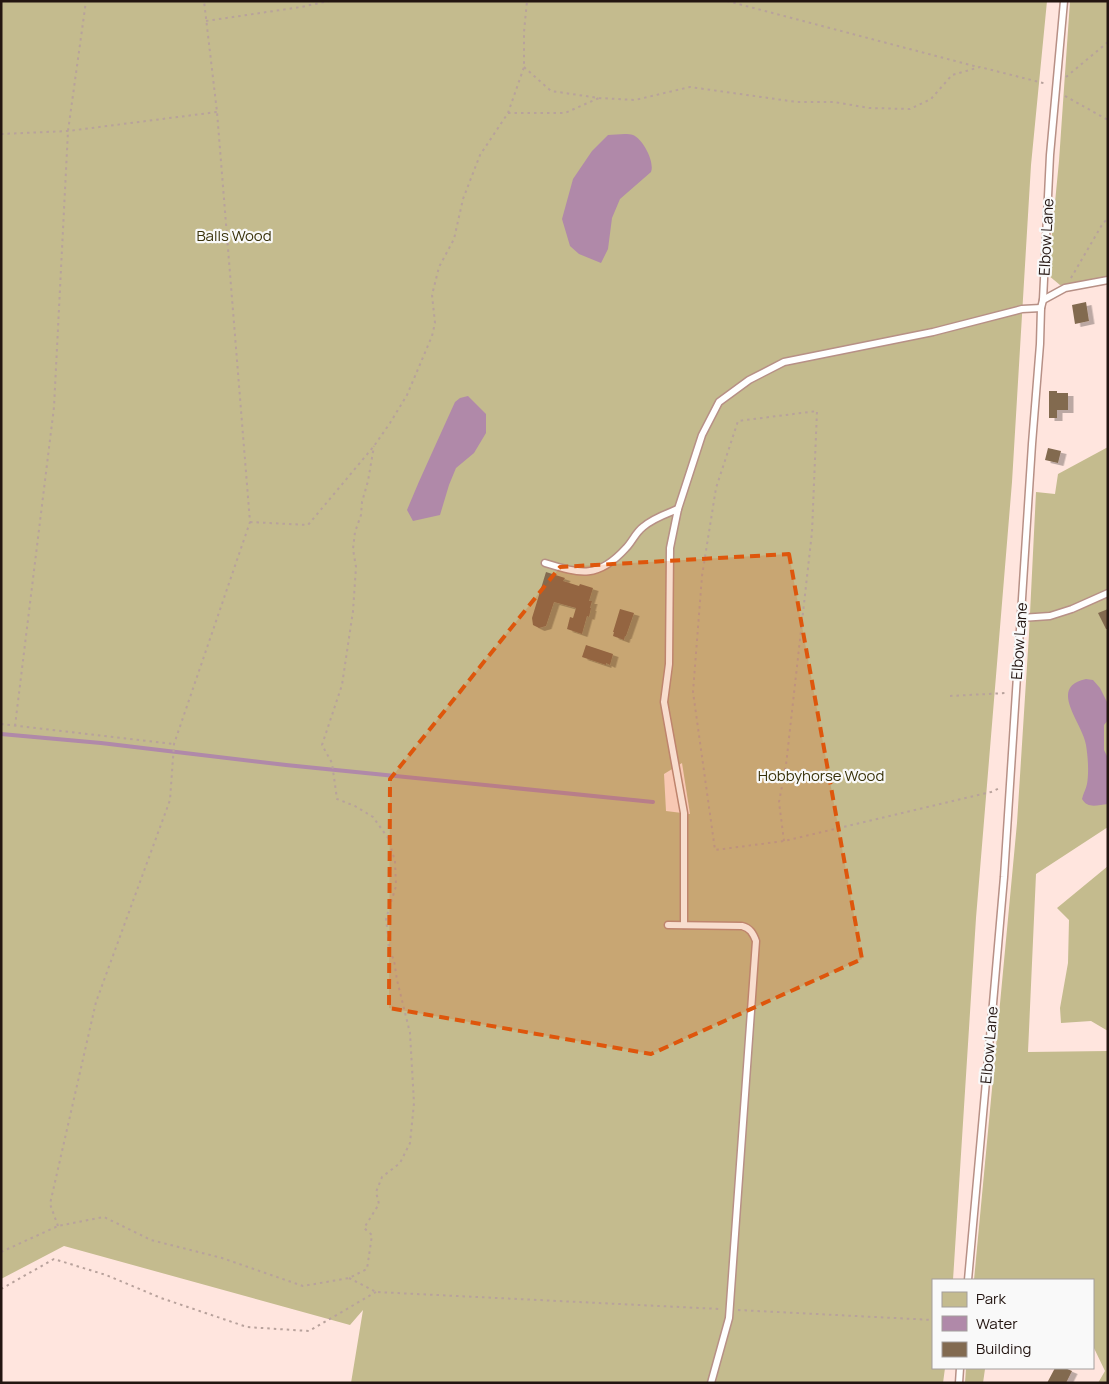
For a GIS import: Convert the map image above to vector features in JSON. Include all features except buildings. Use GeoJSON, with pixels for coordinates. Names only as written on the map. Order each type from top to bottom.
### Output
{"type":"FeatureCollection","features":[{"type":"Feature","properties":{"kind":"lane","name":"Elbow Lane"},"geometry":{"type":"LineString","coordinates":[[968,1279],[1011,782],[1043,300],[1050,154],[1064,1]]}},
{"type":"Feature","properties":{"kind":"lane"},"geometry":{"type":"LineString","coordinates":[[1043,300],[1065,288],[1108,280]]}},
{"type":"Feature","properties":{"kind":"lane"},"geometry":{"type":"LineString","coordinates":[[684,925],[684,813],[664,702],[669,664],[670,548],[678,509],[702,435],[720,402],[749,380],[784,362],[932,332],[1022,309],[1041,308]]}},
{"type":"Feature","properties":{"kind":"lane"},"geometry":{"type":"LineString","coordinates":[[545,563],[578,571],[591,572],[604,568],[615,560],[642,527],[656,518],[678,509]]}},
{"type":"Feature","properties":{"kind":"lane"},"geometry":{"type":"LineString","coordinates":[[1021,618],[1050,616],[1072,609],[1108,593]]}},
{"type":"Feature","properties":{"kind":"lane"},"geometry":{"type":"LineString","coordinates":[[668,925],[742,926],[753,934],[756,941],[729,1318],[711,1383]]}},
{"type":"Feature","properties":{"kind":"lane"},"geometry":{"type":"LineString","coordinates":[[959,1383],[960,1369]]}},
{"type":"Feature","properties":{"kind":"path"},"geometry":{"type":"LineString","coordinates":[[15,726],[54,407],[68,131],[86,1]]}},
{"type":"Feature","properties":{"kind":"path"},"geometry":{"type":"LineString","coordinates":[[58,1226],[50,1204],[96,1002],[170,800],[174,744],[250,522],[216,112],[204,1]]}},
{"type":"Feature","properties":{"kind":"path"},"geometry":{"type":"LineString","coordinates":[[206,21],[329,1]]}},
{"type":"Feature","properties":{"kind":"path"},"geometry":{"type":"LineString","coordinates":[[250,522],[308,525],[374,446],[407,395],[432,336],[435,323],[432,295],[439,267],[454,239],[463,199],[480,154],[508,113],[524,67],[524,32],[527,1]]}},
{"type":"Feature","properties":{"kind":"path"},"geometry":{"type":"LineString","coordinates":[[727,1],[1057,87],[1108,120]]}},
{"type":"Feature","properties":{"kind":"path"},"geometry":{"type":"LineString","coordinates":[[1057,87],[1108,42]]}},
{"type":"Feature","properties":{"kind":"path"},"geometry":{"type":"LineString","coordinates":[[524,67],[551,91],[599,98],[635,100],[690,87],[797,102],[834,102],[869,108],[910,109],[931,98],[952,75],[980,67]]}},
{"type":"Feature","properties":{"kind":"path"},"geometry":{"type":"LineString","coordinates":[[508,113],[565,113],[599,98]]}},
{"type":"Feature","properties":{"kind":"path"},"geometry":{"type":"LineString","coordinates":[[1,134],[68,131],[216,112]]}},
{"type":"Feature","properties":{"kind":"path"},"geometry":{"type":"LineString","coordinates":[[1065,288],[1103,223],[1108,219]]}},
{"type":"Feature","properties":{"kind":"path"},"geometry":{"type":"LineString","coordinates":[[784,841],[779,802],[786,765],[812,532],[817,411],[738,421],[716,488],[702,576],[694,692],[715,850],[784,841],[991,792],[1011,782]]}},
{"type":"Feature","properties":{"kind":"path"},"geometry":{"type":"LineString","coordinates":[[1,1252],[58,1226],[104,1217],[151,1240],[222,1258],[303,1286],[349,1278],[368,1269],[372,1235],[364,1228],[379,1204],[376,1192],[382,1177],[400,1163],[410,1143],[414,1103],[410,1033],[394,960],[389,950],[386,919],[396,886],[395,862],[388,838],[373,817],[355,806],[337,799],[332,763],[322,745],[342,685],[353,611],[356,568],[353,549],[355,532],[361,515],[374,446]]}},
{"type":"Feature","properties":{"kind":"path"},"geometry":{"type":"LineString","coordinates":[[950,696],[1016,692]]}},
{"type":"Feature","properties":{"kind":"path"},"geometry":{"type":"LineString","coordinates":[[1,724],[174,744]]}},
{"type":"Feature","properties":{"kind":"path"},"geometry":{"type":"LineString","coordinates":[[1,1289],[54,1259],[106,1275],[161,1298],[247,1327],[309,1331],[376,1292]]}},
{"type":"Feature","properties":{"kind":"path"},"geometry":{"type":"LineString","coordinates":[[349,1278],[376,1292],[932,1320]]}},
{"type":"Feature","properties":{"kind":"highlighted area"},"geometry":{"type":"Polygon","coordinates":[[[789,554],[862,959],[651,1054],[389,1008],[390,779],[560,567],[789,554]]]}},
{"type":"Feature","properties":{"kind":"green space"},"geometry":{"type":"Polygon","coordinates":[[[1,1],[1047,1],[1031,165],[1012,482],[976,918],[953,1279],[932,1279],[932,1369],[945,1369],[943,1383],[351,1383],[363,1310],[350,1325],[64,1246],[1,1279],[1,1]],[[682,763],[664,774],[666,811],[690,814],[682,763]]]}},
{"type":"Feature","properties":{"kind":"green space"},"geometry":{"type":"Polygon","coordinates":[[[1070,1],[1108,1],[1108,278],[1081,284],[1060,285],[1048,275],[1059,161],[1070,1]]]}},
{"type":"Feature","properties":{"kind":"green space"},"geometry":{"type":"Polygon","coordinates":[[[1108,447],[1108,827],[1036,874],[1028,1052],[1108,1051],[1108,1383],[1098,1383],[1105,1371],[1094,1348],[1094,1279],[974,1279],[1017,823],[1036,492],[1055,494],[1058,474],[1108,447]]]}},
{"type":"Feature","properties":{"kind":"green space"},"geometry":{"type":"Polygon","coordinates":[[[1108,866],[1108,1031],[1091,1021],[1061,1023],[1060,1008],[1068,963],[1069,920],[1057,908],[1108,866]]]}},
{"type":"Feature","properties":{"kind":"green space"},"geometry":{"type":"Polygon","coordinates":[[[966,1369],[985,1369],[983,1383],[965,1383],[966,1369]]]}},
{"type":"Feature","properties":{"kind":"water"},"geometry":{"type":"Polygon","coordinates":[[[627,134],[637,137],[650,157],[652,168],[651,172],[620,199],[612,218],[608,249],[601,263],[579,254],[570,246],[562,219],[573,179],[592,151],[608,135],[627,134]]]}},
{"type":"Feature","properties":{"kind":"water"},"geometry":{"type":"Polygon","coordinates":[[[468,396],[486,414],[486,433],[474,453],[456,468],[440,515],[413,521],[407,510],[455,402],[460,398],[468,396]]]}},
{"type":"Feature","properties":{"kind":"water"},"geometry":{"type":"Polygon","coordinates":[[[1086,679],[1093,680],[1100,688],[1108,704],[1108,720],[1104,725],[1104,750],[1108,758],[1108,804],[1090,805],[1082,799],[1088,780],[1087,750],[1084,736],[1070,707],[1068,698],[1069,690],[1075,683],[1086,679]]]}},
{"type":"Feature","properties":{"kind":"waterway"},"geometry":{"type":"LineString","coordinates":[[1,734],[653,802]]}},
{"type":"Feature","properties":{"kind":"park label","name":"Balls Wood"},"geometry":{"type":"Point","coordinates":[234,235]}},
{"type":"Feature","properties":{"kind":"park label","name":"Hobbyhorse Wood"},"geometry":{"type":"Point","coordinates":[821,775]}}]}
